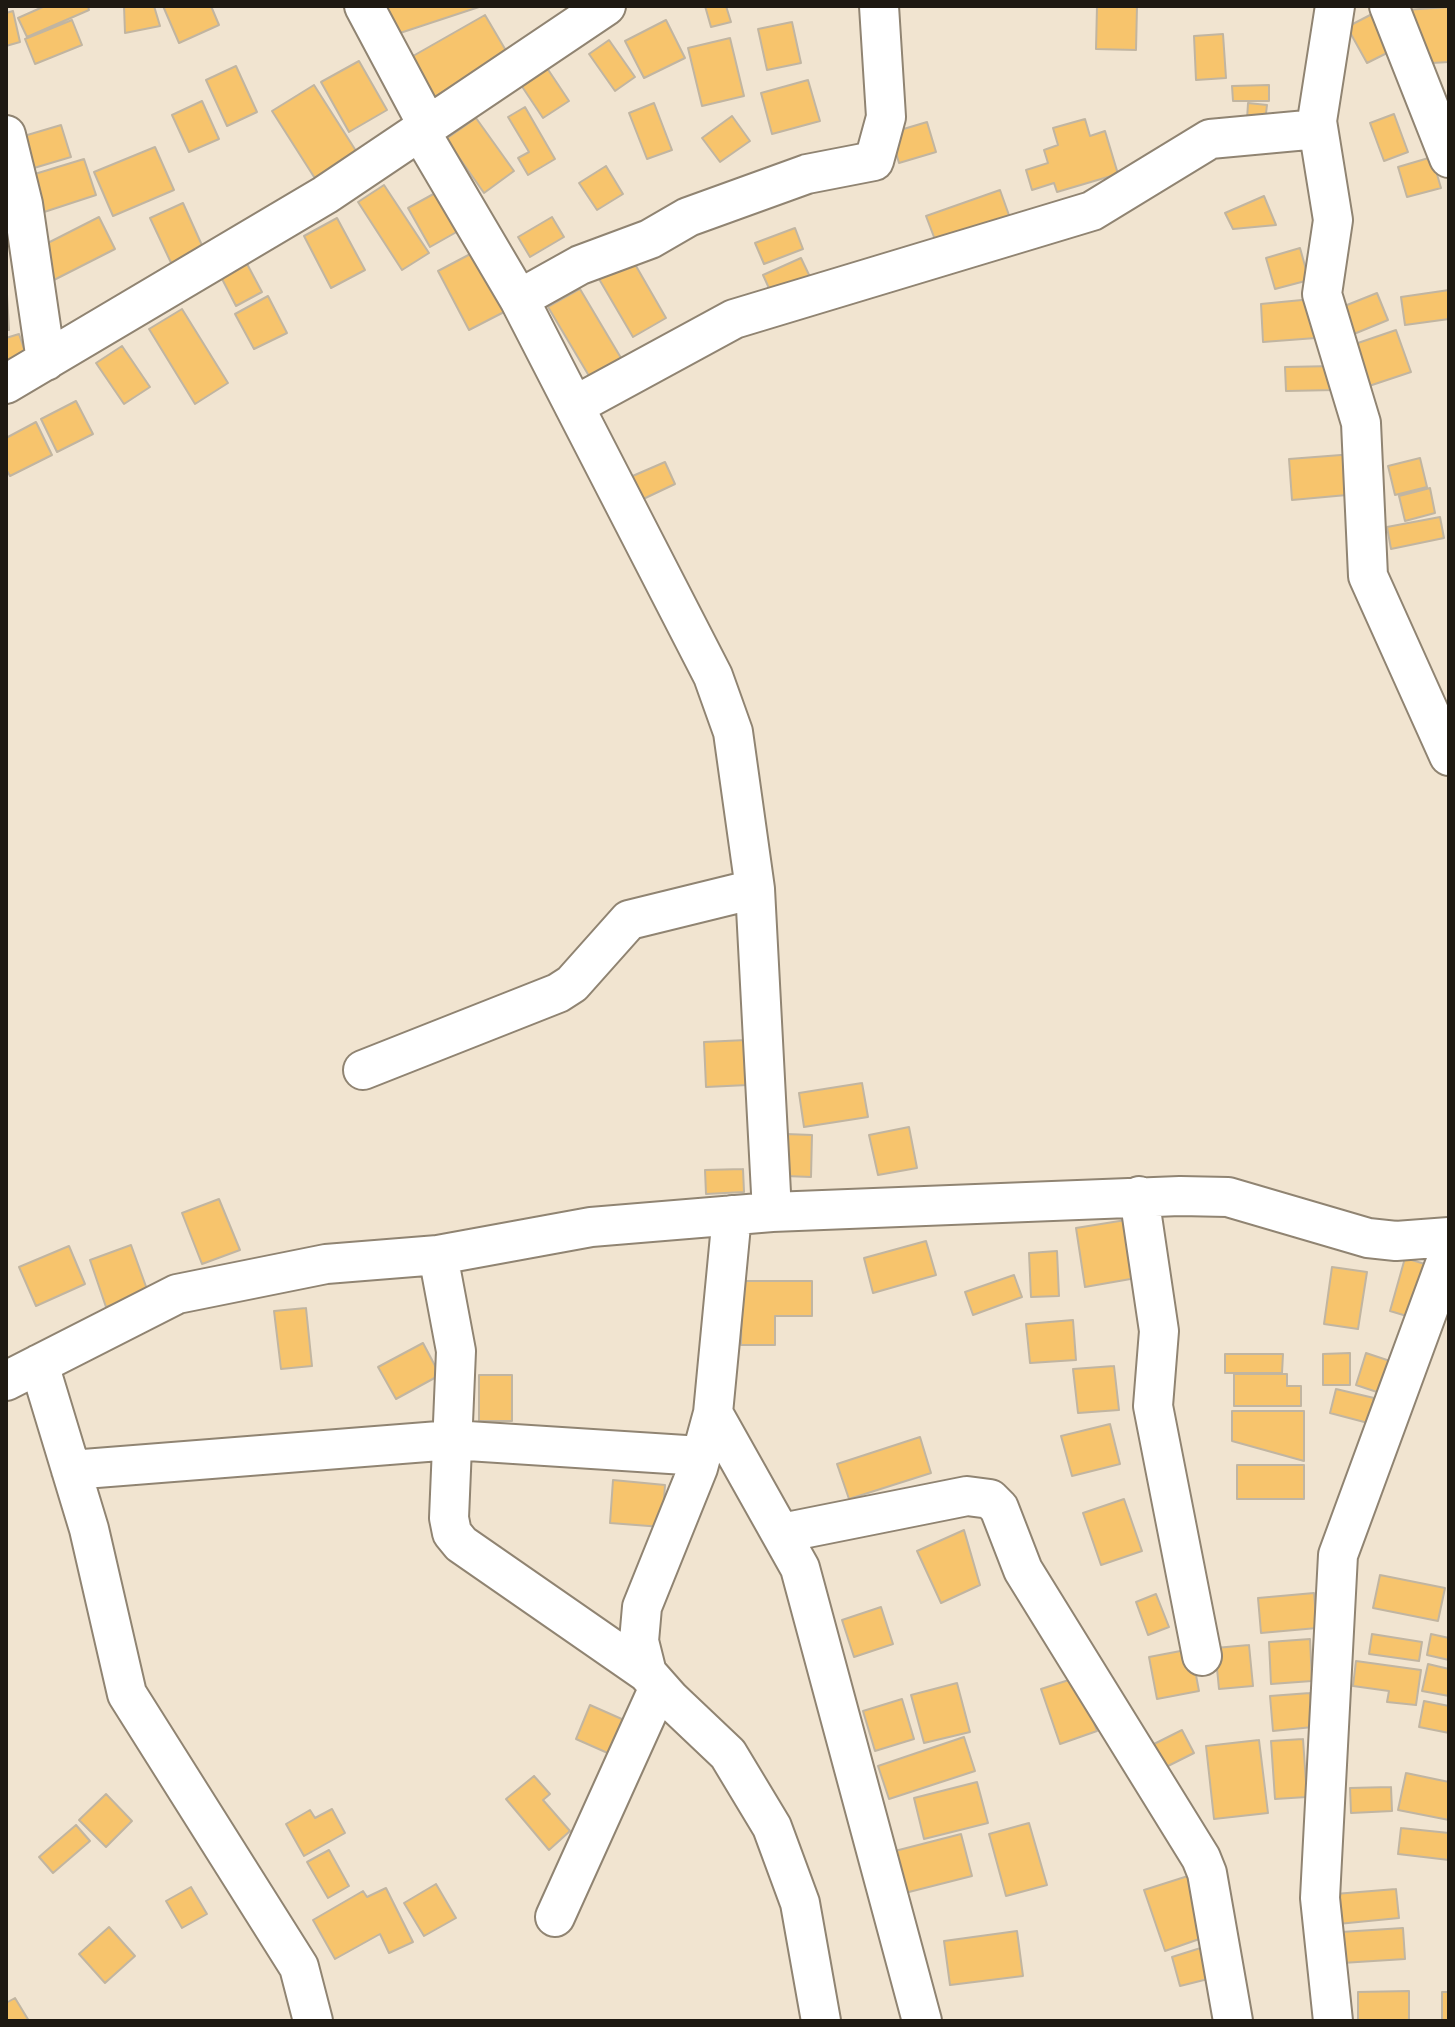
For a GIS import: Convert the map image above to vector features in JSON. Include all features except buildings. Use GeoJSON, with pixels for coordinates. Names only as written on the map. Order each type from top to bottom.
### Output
{"type":"FeatureCollection","features":[{"type":"Feature","properties":{"kind":"street"},"geometry":{"type":"LineString","coordinates":[[364,6],[424,129],[519,299],[574,406],[718,690],[733,732],[755,889],[772,1212]]}},
{"type":"Feature","properties":{"kind":"street"},"geometry":{"type":"LineString","coordinates":[[6,384],[325,195],[606,6]]}},
{"type":"Feature","properties":{"kind":"street"},"geometry":{"type":"LineString","coordinates":[[519,299],[580,265],[650,239],[688,217],[807,174],[874,161],[886,117],[879,6]]}},
{"type":"Feature","properties":{"kind":"street"},"geometry":{"type":"LineString","coordinates":[[1335,6],[1318,129],[1333,220],[1322,294],[1361,423],[1368,576],[1449,756]]}},
{"type":"Feature","properties":{"kind":"street"},"geometry":{"type":"LineString","coordinates":[[1389,6],[1449,158]]}},
{"type":"Feature","properties":{"kind":"street"},"geometry":{"type":"LineString","coordinates":[[574,406],[734,319],[1092,211],[1196,149],[1318,129]]}},
{"type":"Feature","properties":{"kind":"street"},"geometry":{"type":"LineString","coordinates":[[8,147],[23,204],[46,361]]}},
{"type":"Feature","properties":{"kind":"street"},"geometry":{"type":"LineString","coordinates":[[363,1070],[558,993],[572,984],[629,920],[755,889]]}},
{"type":"Feature","properties":{"kind":"street"},"geometry":{"type":"LineString","coordinates":[[1139,1196],[1159,1331],[1153,1406],[1202,1656]]}},
{"type":"Feature","properties":{"kind":"street"},"geometry":{"type":"LineString","coordinates":[[6,1381],[177,1294],[326,1264],[438,1255],[591,1227],[772,1212],[1180,1196],[1228,1197],[1368,1238],[1396,1241],[1449,1237]]}},
{"type":"Feature","properties":{"kind":"street"},"geometry":{"type":"LineString","coordinates":[[555,1917],[653,1680],[639,1641],[642,1607],[701,1456],[713,1413],[732,1215]]}},
{"type":"Feature","properties":{"kind":"street"},"geometry":{"type":"LineString","coordinates":[[1333,2021],[1320,1898],[1338,1555],[1449,1253]]}},
{"type":"Feature","properties":{"kind":"street"},"geometry":{"type":"LineString","coordinates":[[438,1255],[456,1351],[449,1518],[452,1533],[461,1544],[653,1680],[728,1754],[772,1827],[800,1903],[821,2021]]}},
{"type":"Feature","properties":{"kind":"street"},"geometry":{"type":"LineString","coordinates":[[39,1364],[89,1529],[127,1694],[299,1967],[313,2021]]}},
{"type":"Feature","properties":{"kind":"street"},"geometry":{"type":"LineString","coordinates":[[713,1413],[800,1568],[922,2021]]}},
{"type":"Feature","properties":{"kind":"street"},"geometry":{"type":"LineString","coordinates":[[71,1470],[452,1440],[701,1456]]}},
{"type":"Feature","properties":{"kind":"street"},"geometry":{"type":"LineString","coordinates":[[782,1533],[967,1496],[990,1499],[999,1508],[1023,1570],[1201,1858],[1207,1873],[1233,2021]]}}]}
